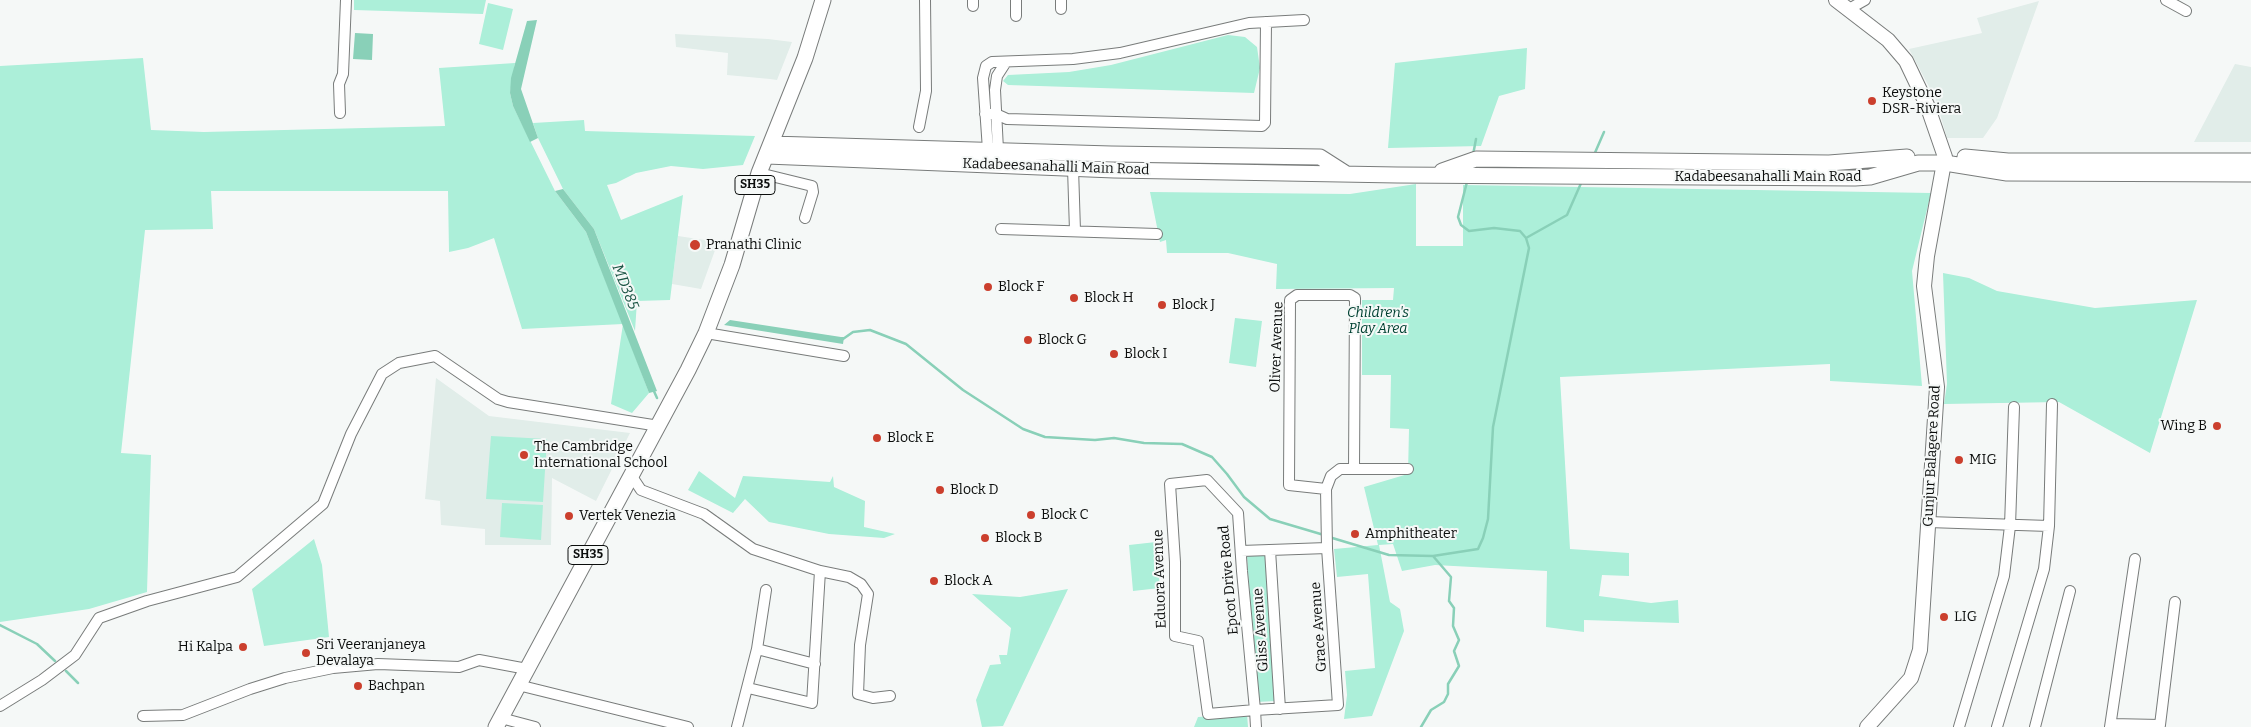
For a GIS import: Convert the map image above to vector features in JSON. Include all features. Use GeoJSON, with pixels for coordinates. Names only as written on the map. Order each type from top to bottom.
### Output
{"type":"FeatureCollection","features":[{"type":"Feature","properties":{"kind":"main road","name":"SH35"},"geometry":{"type":"LineString","coordinates":[[499,722],[659,426],[706,333],[732,264],[759,174],[805,58],[823,0]]}},
{"type":"Feature","properties":{"kind":"main road","name":"Kadabeesanahalli Main Road"},"geometry":{"type":"LineString","coordinates":[[769,150],[993,150],[1320,157],[1346,174]]}},
{"type":"Feature","properties":{"kind":"main road","name":"Kadabeesanahalli Main Road"},"geometry":{"type":"LineString","coordinates":[[769,150],[1074,168],[1432,175],[1854,178],[1870,177],[1918,162],[1945,160],[2251,161]]}},
{"type":"Feature","properties":{"kind":"main road","name":"Kadabeesanahalli Main Road"},"geometry":{"type":"LineString","coordinates":[[1945,160],[2007,173],[2251,174]]}},
{"type":"Feature","properties":{"kind":"street"},"geometry":{"type":"LineString","coordinates":[[340,113],[339,84],[343,74],[346,0]]}},
{"type":"Feature","properties":{"kind":"street"},"geometry":{"type":"LineString","coordinates":[[919,127],[926,91],[925,0]]}},
{"type":"Feature","properties":{"kind":"street"},"geometry":{"type":"LineString","coordinates":[[1016,0],[1016,16]]}},
{"type":"Feature","properties":{"kind":"street"},"geometry":{"type":"LineString","coordinates":[[1836,0],[1888,40],[1906,61],[1927,106],[1945,160]]}},
{"type":"Feature","properties":{"kind":"street"},"geometry":{"type":"LineString","coordinates":[[1849,9],[1865,0]]}},
{"type":"Feature","properties":{"kind":"street"},"geometry":{"type":"LineString","coordinates":[[2166,0],[2186,11]]}},
{"type":"Feature","properties":{"kind":"street"},"geometry":{"type":"LineString","coordinates":[[993,150],[985,114],[983,78],[986,66],[992,62],[1073,59],[1120,53],[1249,23],[1304,20]]}},
{"type":"Feature","properties":{"kind":"street"},"geometry":{"type":"LineString","coordinates":[[985,114],[996,114],[1007,119],[1262,126],[1264,122],[1266,22]]}},
{"type":"Feature","properties":{"kind":"street"},"geometry":{"type":"LineString","coordinates":[[993,150],[997,76],[1006,62]]}},
{"type":"Feature","properties":{"kind":"street","name":"Gunjur Balagere Road"},"geometry":{"type":"LineString","coordinates":[[1867,727],[1911,678],[1920,650],[1937,387],[1924,286],[1927,256],[1945,160]]}},
{"type":"Feature","properties":{"kind":"street"},"geometry":{"type":"LineString","coordinates":[[1074,168],[1075,231]]}},
{"type":"Feature","properties":{"kind":"street"},"geometry":{"type":"LineString","coordinates":[[759,174],[812,186],[813,192],[805,218]]}},
{"type":"Feature","properties":{"kind":"street"},"geometry":{"type":"LineString","coordinates":[[1001,229],[1158,234]]}},
{"type":"Feature","properties":{"kind":"street","name":"Oliver Avenue"},"geometry":{"type":"LineString","coordinates":[[1326,489],[1289,486],[1290,300],[1297,294],[1350,294],[1355,298],[1354,469]]}},
{"type":"Feature","properties":{"kind":"street"},"geometry":{"type":"LineString","coordinates":[[706,333],[844,356]]}},
{"type":"Feature","properties":{"kind":"street"},"geometry":{"type":"LineString","coordinates":[[0,706],[42,680],[75,655],[99,618],[147,600],[238,577],[323,504],[351,434],[382,374],[399,363],[435,356],[498,399],[659,426]]}},
{"type":"Feature","properties":{"kind":"street"},"geometry":{"type":"LineString","coordinates":[[1997,727],[2044,569],[2049,526],[2052,404]]}},
{"type":"Feature","properties":{"kind":"street"},"geometry":{"type":"LineString","coordinates":[[1959,727],[2004,576],[2010,526],[2014,407]]}},
{"type":"Feature","properties":{"kind":"street"},"geometry":{"type":"LineString","coordinates":[[1326,489],[1331,476],[1340,469],[1408,469]]}},
{"type":"Feature","properties":{"kind":"street"},"geometry":{"type":"LineString","coordinates":[[632,475],[641,490],[704,514],[753,549],[820,571],[849,577],[861,584],[868,594],[860,645],[858,694],[873,698],[890,696]]}},
{"type":"Feature","properties":{"kind":"street","name":"Epcot Drive Road"},"geometry":{"type":"LineString","coordinates":[[1170,484],[1207,480],[1238,513],[1256,727]]}},
{"type":"Feature","properties":{"kind":"street","name":"Eduora Avenue"},"geometry":{"type":"LineString","coordinates":[[1170,484],[1175,562],[1175,636],[1198,641],[1208,714],[1255,710]]}},
{"type":"Feature","properties":{"kind":"street","name":"Grace Avenue"},"geometry":{"type":"LineString","coordinates":[[1280,709],[1338,705],[1326,489]]}},
{"type":"Feature","properties":{"kind":"street"},"geometry":{"type":"LineString","coordinates":[[1928,522],[2049,526]]}},
{"type":"Feature","properties":{"kind":"street"},"geometry":{"type":"LineString","coordinates":[[1240,551],[1328,548]]}},
{"type":"Feature","properties":{"kind":"street","name":"Gliss Avenue"},"geometry":{"type":"LineString","coordinates":[[1270,550],[1280,709]]}},
{"type":"Feature","properties":{"kind":"street"},"geometry":{"type":"LineString","coordinates":[[2135,559],[2110,726],[2160,725],[2175,602]]}},
{"type":"Feature","properties":{"kind":"street"},"geometry":{"type":"LineString","coordinates":[[748,688],[812,703],[820,571]]}},
{"type":"Feature","properties":{"kind":"street"},"geometry":{"type":"LineString","coordinates":[[737,727],[757,649],[766,590]]}},
{"type":"Feature","properties":{"kind":"street"},"geometry":{"type":"LineString","coordinates":[[2035,727],[2070,591]]}},
{"type":"Feature","properties":{"kind":"street"},"geometry":{"type":"LineString","coordinates":[[757,649],[815,664]]}},
{"type":"Feature","properties":{"kind":"street"},"geometry":{"type":"LineString","coordinates":[[143,716],[184,715],[250,689],[285,678],[333,668],[378,664],[459,667],[479,660],[527,669]]}},
{"type":"Feature","properties":{"kind":"street"},"geometry":{"type":"LineString","coordinates":[[518,685],[681,726]]}},
{"type":"Feature","properties":{"kind":"street"},"geometry":{"type":"LineString","coordinates":[[1255,710],[1280,709]]}},
{"type":"Feature","properties":{"kind":"street"},"geometry":{"type":"LineString","coordinates":[[499,722],[535,727]]}},
{"type":"Feature","properties":{"kind":"shaded area"},"geometry":{"type":"Polygon","coordinates":[[[2039,1],[1997,118],[1983,138],[1947,138],[1936,100],[1909,49],[1982,33],[1977,18],[2039,1]]]}},
{"type":"Feature","properties":{"kind":"shaded area"},"geometry":{"type":"Polygon","coordinates":[[[537,20],[521,89],[538,138],[530,142],[513,106],[510,93],[511,78],[527,21],[537,20]]]}},
{"type":"Feature","properties":{"kind":"shaded area"},"geometry":{"type":"Polygon","coordinates":[[[355,33],[373,34],[372,60],[353,59],[355,33]]]}},
{"type":"Feature","properties":{"kind":"shaded area"},"geometry":{"type":"Polygon","coordinates":[[[675,34],[792,42],[777,80],[727,75],[728,53],[676,47],[675,34]]]}},
{"type":"Feature","properties":{"kind":"shaded area"},"geometry":{"type":"Polygon","coordinates":[[[2235,64],[2251,67],[2251,142],[2194,142],[2235,64]]]}},
{"type":"Feature","properties":{"kind":"shaded area"},"geometry":{"type":"Polygon","coordinates":[[[563,189],[594,229],[657,391],[649,393],[586,232],[555,191],[563,189]]]}},
{"type":"Feature","properties":{"kind":"shaded area"},"geometry":{"type":"Polygon","coordinates":[[[678,236],[718,242],[701,289],[672,284],[678,236]]]}},
{"type":"Feature","properties":{"kind":"shaded area"},"geometry":{"type":"Polygon","coordinates":[[[730,320],[844,337],[843,344],[724,325],[730,320]]]}},
{"type":"Feature","properties":{"kind":"shaded area","name":"The Cambridge International School"},"geometry":{"type":"Polygon","coordinates":[[[436,378],[489,416],[630,433],[596,501],[552,478],[551,545],[485,545],[485,529],[441,525],[440,501],[425,499],[436,378]]]}},
{"type":"Feature","properties":{"kind":"green space"},"geometry":{"type":"Polygon","coordinates":[[[354,0],[486,0],[483,14],[354,10],[354,0]]]}},
{"type":"Feature","properties":{"kind":"green space"},"geometry":{"type":"Polygon","coordinates":[[[488,3],[513,9],[503,50],[479,44],[488,3]]]}},
{"type":"Feature","properties":{"kind":"green space"},"geometry":{"type":"Polygon","coordinates":[[[1228,35],[1245,37],[1257,47],[1260,68],[1254,93],[1008,85],[1003,81],[1008,75],[1069,72],[1111,65],[1228,35]]]}},
{"type":"Feature","properties":{"kind":"green space"},"geometry":{"type":"Polygon","coordinates":[[[1527,48],[1525,89],[1499,96],[1481,146],[1388,148],[1395,63],[1527,48]]]}},
{"type":"Feature","properties":{"kind":"green space"},"geometry":{"type":"Polygon","coordinates":[[[143,58],[151,130],[204,132],[445,126],[439,68],[515,63],[510,93],[513,106],[555,191],[586,232],[623,324],[522,329],[494,238],[468,248],[449,252],[448,191],[211,191],[213,229],[145,230],[121,453],[151,455],[147,592],[89,609],[0,622],[0,66],[143,58]]]}},
{"type":"Feature","properties":{"kind":"green space"},"geometry":{"type":"Polygon","coordinates":[[[584,120],[585,131],[755,136],[743,165],[703,169],[671,166],[636,173],[616,183],[607,185],[621,220],[683,195],[670,300],[637,301],[635,331],[594,229],[563,189],[538,138],[533,123],[584,120]]]}},
{"type":"Feature","properties":{"kind":"green space","name":"Children's Play Area"},"geometry":{"type":"Polygon","coordinates":[[[1416,184],[1416,246],[1463,246],[1463,185],[1931,193],[1912,271],[1922,386],[1830,381],[1830,364],[1560,377],[1570,549],[1629,553],[1629,576],[1602,575],[1599,596],[1651,603],[1678,600],[1679,623],[1584,620],[1584,632],[1546,627],[1547,571],[1435,565],[1402,571],[1393,544],[1379,545],[1390,602],[1400,609],[1404,631],[1372,716],[1344,719],[1347,695],[1345,671],[1375,668],[1368,574],[1337,577],[1334,549],[1378,545],[1364,487],[1408,474],[1409,429],[1390,428],[1391,375],[1362,375],[1362,300],[1393,300],[1394,288],[1276,289],[1277,264],[1228,253],[1167,253],[1166,240],[1160,242],[1150,192],[1350,194],[1416,184]]]}},
{"type":"Feature","properties":{"kind":"green space"},"geometry":{"type":"Polygon","coordinates":[[[1943,273],[1969,278],[1997,291],[2095,308],[2197,300],[2150,453],[2059,402],[1944,404],[1947,384],[1943,273]]]}},
{"type":"Feature","properties":{"kind":"green space"},"geometry":{"type":"Polygon","coordinates":[[[1235,318],[1262,321],[1256,367],[1229,363],[1235,318]]]}},
{"type":"Feature","properties":{"kind":"green space"},"geometry":{"type":"Polygon","coordinates":[[[623,324],[649,393],[632,413],[611,404],[623,324]]]}},
{"type":"Feature","properties":{"kind":"green space"},"geometry":{"type":"Polygon","coordinates":[[[491,436],[547,439],[543,502],[486,499],[491,436]]]}},
{"type":"Feature","properties":{"kind":"green space"},"geometry":{"type":"Polygon","coordinates":[[[699,471],[735,498],[743,476],[830,482],[833,476],[834,487],[865,501],[864,527],[895,534],[884,538],[829,534],[769,522],[745,499],[733,513],[688,490],[699,471]]]}},
{"type":"Feature","properties":{"kind":"green space"},"geometry":{"type":"Polygon","coordinates":[[[502,503],[543,505],[541,540],[500,537],[502,503]]]}},
{"type":"Feature","properties":{"kind":"green space"},"geometry":{"type":"Polygon","coordinates":[[[314,539],[322,565],[329,637],[264,646],[252,589],[314,539]]]}},
{"type":"Feature","properties":{"kind":"green space"},"geometry":{"type":"Polygon","coordinates":[[[1156,542],[1160,588],[1133,591],[1129,545],[1156,542]]]}},
{"type":"Feature","properties":{"kind":"green space"},"geometry":{"type":"Polygon","coordinates":[[[1266,555],[1275,701],[1257,702],[1247,556],[1266,555]]]}},
{"type":"Feature","properties":{"kind":"green space"},"geometry":{"type":"Polygon","coordinates":[[[1068,589],[1003,726],[982,727],[976,700],[990,665],[1001,664],[999,655],[1007,655],[1011,628],[972,594],[1020,597],[1068,589]]]}},
{"type":"Feature","properties":{"kind":"green space"},"geometry":{"type":"Polygon","coordinates":[[[1247,714],[1248,727],[1194,727],[1198,717],[1247,714]]]}},
{"type":"Feature","properties":{"kind":"waterway"},"geometry":{"type":"LineString","coordinates":[[1594,155],[1604,132]]}},
{"type":"Feature","properties":{"kind":"waterway"},"geometry":{"type":"LineString","coordinates":[[1473,155],[1476,139]]}},
{"type":"Feature","properties":{"kind":"waterway"},"geometry":{"type":"LineString","coordinates":[[1526,238],[1567,215],[1582,181]]}},
{"type":"Feature","properties":{"kind":"waterway"},"geometry":{"type":"LineString","coordinates":[[1433,556],[1478,549],[1483,538],[1488,519],[1493,427],[1529,248],[1526,238],[1520,231],[1494,228],[1469,231],[1461,225],[1458,217],[1467,182]]}},
{"type":"Feature","properties":{"kind":"waterway"},"geometry":{"type":"LineString","coordinates":[[843,339],[853,332],[870,330],[906,344],[963,390],[1023,429],[1045,437],[1095,440],[1114,438],[1144,443],[1182,444],[1212,457],[1244,497],[1270,519],[1324,535]]}},
{"type":"Feature","properties":{"kind":"waterway","name":"MD385"},"geometry":{"type":"LineString","coordinates":[[653,389],[657,398]]}},
{"type":"Feature","properties":{"kind":"waterway"},"geometry":{"type":"LineString","coordinates":[[1329,537],[1389,555],[1433,556],[1451,577],[1449,601],[1454,608],[1453,626],[1459,640],[1454,651],[1459,666],[1448,684],[1448,694],[1444,702],[1431,710],[1421,727]]}},
{"type":"Feature","properties":{"kind":"waterway"},"geometry":{"type":"LineString","coordinates":[[0,625],[37,644],[55,661]]}},
{"type":"Feature","properties":{"kind":"waterway"},"geometry":{"type":"LineString","coordinates":[[66,671],[78,683]]}},
{"type":"Feature","properties":{"kind":"place","name":"Keystone DSR-Riviera"},"geometry":{"type":"Point","coordinates":[1872,101]}},
{"type":"Feature","properties":{"kind":"place","name":"Pranathi Clinic"},"geometry":{"type":"Point","coordinates":[695,245]}},
{"type":"Feature","properties":{"kind":"place","name":"Block F"},"geometry":{"type":"Point","coordinates":[988,287]}},
{"type":"Feature","properties":{"kind":"place","name":"Block H"},"geometry":{"type":"Point","coordinates":[1074,298]}},
{"type":"Feature","properties":{"kind":"place","name":"Block J"},"geometry":{"type":"Point","coordinates":[1162,305]}},
{"type":"Feature","properties":{"kind":"place","name":"Block G"},"geometry":{"type":"Point","coordinates":[1028,340]}},
{"type":"Feature","properties":{"kind":"place","name":"Block I"},"geometry":{"type":"Point","coordinates":[1114,354]}},
{"type":"Feature","properties":{"kind":"place","name":"Wing B"},"geometry":{"type":"Point","coordinates":[2217,426]}},
{"type":"Feature","properties":{"kind":"place","name":"Block E"},"geometry":{"type":"Point","coordinates":[877,438]}},
{"type":"Feature","properties":{"kind":"place","name":"The Cambridge International School"},"geometry":{"type":"Point","coordinates":[524,455]}},
{"type":"Feature","properties":{"kind":"place","name":"MIG"},"geometry":{"type":"Point","coordinates":[1959,460]}},
{"type":"Feature","properties":{"kind":"place","name":"Block D"},"geometry":{"type":"Point","coordinates":[940,490]}},
{"type":"Feature","properties":{"kind":"place","name":"Block C"},"geometry":{"type":"Point","coordinates":[1031,515]}},
{"type":"Feature","properties":{"kind":"place","name":"Vertek Venezia"},"geometry":{"type":"Point","coordinates":[569,516]}},
{"type":"Feature","properties":{"kind":"place","name":"Amphitheater"},"geometry":{"type":"Point","coordinates":[1355,534]}},
{"type":"Feature","properties":{"kind":"place","name":"Block B"},"geometry":{"type":"Point","coordinates":[985,538]}},
{"type":"Feature","properties":{"kind":"place","name":"Block A"},"geometry":{"type":"Point","coordinates":[934,581]}},
{"type":"Feature","properties":{"kind":"place","name":"LIG"},"geometry":{"type":"Point","coordinates":[1944,617]}},
{"type":"Feature","properties":{"kind":"place","name":"Hi Kalpa"},"geometry":{"type":"Point","coordinates":[243,647]}},
{"type":"Feature","properties":{"kind":"place","name":"Sri Veeranjaneya Devalaya"},"geometry":{"type":"Point","coordinates":[306,653]}},
{"type":"Feature","properties":{"kind":"place","name":"Bachpan"},"geometry":{"type":"Point","coordinates":[358,686]}}]}
